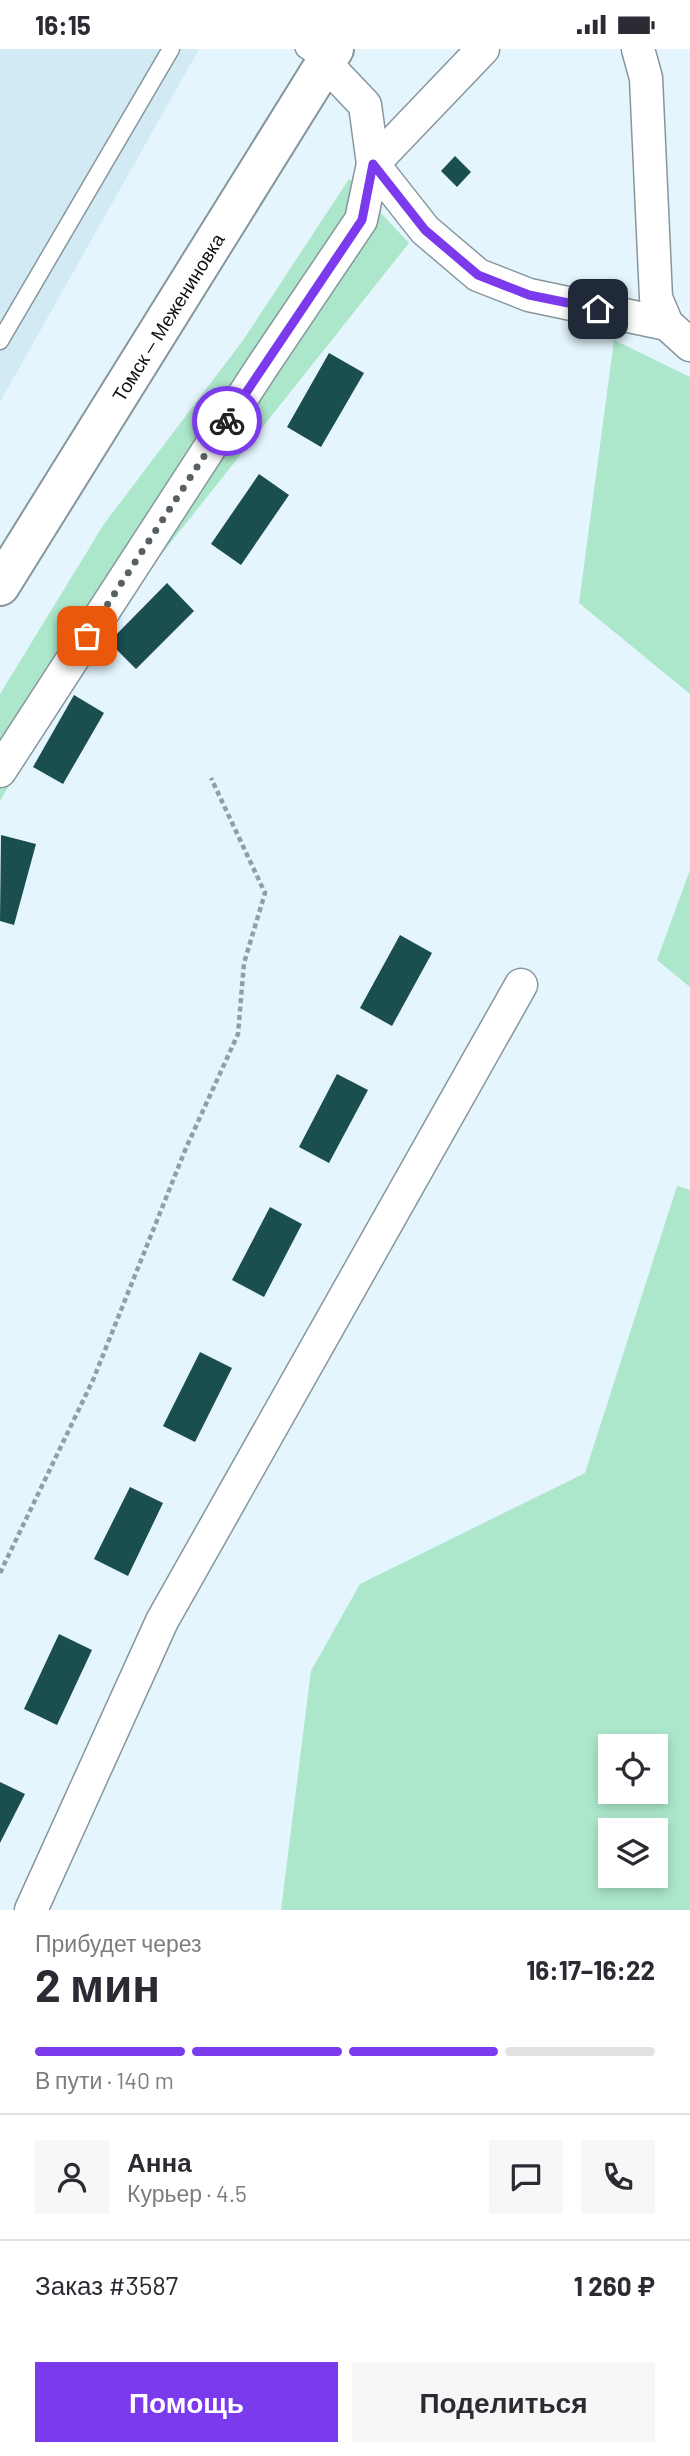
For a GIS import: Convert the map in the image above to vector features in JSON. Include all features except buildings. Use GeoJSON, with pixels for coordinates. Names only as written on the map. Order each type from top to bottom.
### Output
{"type":"FeatureCollection","features":[{"type":"Feature","properties":{"kind":"street"},"geometry":{"type":"LineString","coordinates":[[373,164],[483,49]]}},
{"type":"Feature","properties":{"kind":"street"},"geometry":{"type":"LineString","coordinates":[[638,49],[646,78],[656,298],[667,324],[690,345]]}},
{"type":"Feature","properties":{"kind":"street"},"geometry":{"type":"LineString","coordinates":[[0,771],[262,367],[362,220],[373,164],[365,105],[321,54]]}},
{"type":"Feature","properties":{"kind":"street","name":"Томск — Межениновка"},"geometry":{"type":"LineString","coordinates":[[0,586],[321,54]]}},
{"type":"Feature","properties":{"kind":"street"},"geometry":{"type":"LineString","coordinates":[[373,164],[425,230],[478,275],[529,295],[667,324]]}},
{"type":"Feature","properties":{"kind":"street"},"geometry":{"type":"LineString","coordinates":[[31,1910],[162,1621],[521,985]]}},
{"type":"Feature","properties":{"kind":"lane"},"geometry":{"type":"LineString","coordinates":[[0,341],[172,49]]}},
{"type":"Feature","properties":{"kind":"path"},"geometry":{"type":"LineString","coordinates":[[0,1573],[93,1380],[186,1148],[238,1034],[244,963],[265,893],[211,778]]}},
{"type":"Feature","properties":{"kind":"shaded area"},"geometry":{"type":"Polygon","coordinates":[[[0,49],[199,49],[0,402],[0,49]]]}},
{"type":"Feature","properties":{"kind":"green space"},"geometry":{"type":"Polygon","coordinates":[[[349,179],[409,243],[98,634],[0,801],[0,694],[104,524],[244,339],[349,179]]]}},
{"type":"Feature","properties":{"kind":"green space"},"geometry":{"type":"Polygon","coordinates":[[[614,340],[690,377],[690,694],[579,603],[614,340]]]}},
{"type":"Feature","properties":{"kind":"green space"},"geometry":{"type":"Polygon","coordinates":[[[690,870],[690,987],[657,960],[690,870]]]}},
{"type":"Feature","properties":{"kind":"green space"},"geometry":{"type":"Polygon","coordinates":[[[677,1186],[690,1190],[690,1910],[281,1910],[311,1671],[360,1584],[585,1473],[677,1186]]]}},
{"type":"Feature","properties":{"kind":"way so far"},"geometry":{"type":"LineString","coordinates":[[87,636],[227,421]]}},
{"type":"Feature","properties":{"kind":"route"},"geometry":{"type":"LineString","coordinates":[[227,421],[362,220],[373,164],[425,230],[478,275],[529,295],[598,309]]}}]}
